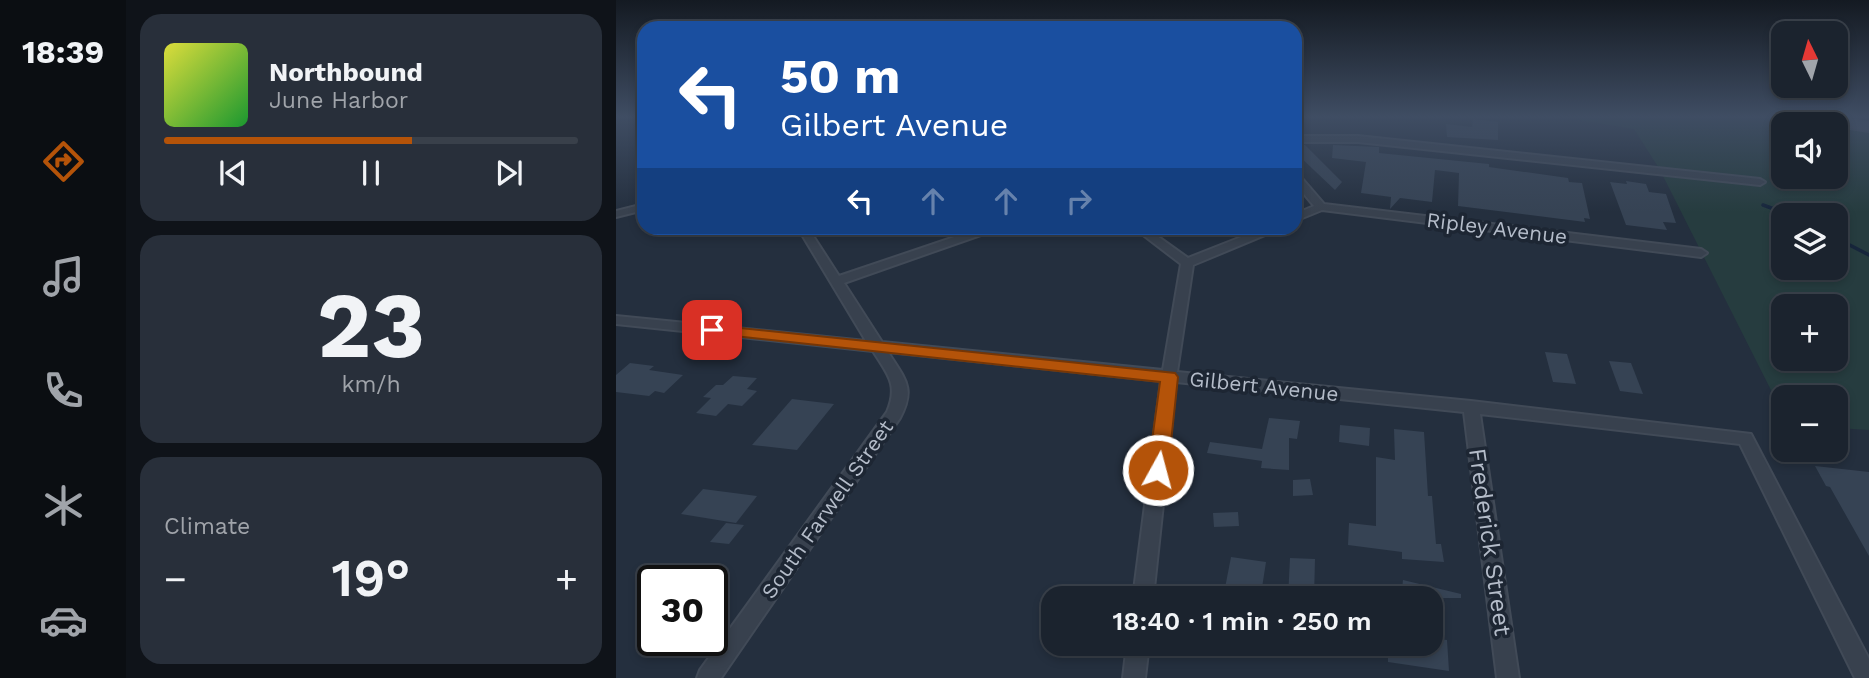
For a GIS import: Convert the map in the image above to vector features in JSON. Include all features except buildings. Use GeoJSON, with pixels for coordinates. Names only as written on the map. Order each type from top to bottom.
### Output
{"type":"FeatureCollection","features":[{"type":"Feature","properties":{"kind":"street"},"geometry":{"type":"LineString","coordinates":[[1450,149],[1760,181]]}},
{"type":"Feature","properties":{"kind":"street"},"geometry":{"type":"LineString","coordinates":[[1302,185],[1321,207]]}},
{"type":"Feature","properties":{"kind":"street","name":"Ripley Avenue"},"geometry":{"type":"LineString","coordinates":[[1302,215],[1321,207],[1701,253]]}},
{"type":"Feature","properties":{"kind":"street"},"geometry":{"type":"LineString","coordinates":[[616,214],[637,209]]}},
{"type":"Feature","properties":{"kind":"street","name":"South Farwell Street"},"geometry":{"type":"LineString","coordinates":[[708,678],[894,414],[901,398],[900,383],[880,347],[807,235]]}},
{"type":"Feature","properties":{"kind":"street"},"geometry":{"type":"LineString","coordinates":[[836,281],[971,235]]}},
{"type":"Feature","properties":{"kind":"street"},"geometry":{"type":"LineString","coordinates":[[1149,235],[1187,263]]}},
{"type":"Feature","properties":{"kind":"street"},"geometry":{"type":"LineString","coordinates":[[1187,263],[1256,235]]}},
{"type":"Feature","properties":{"kind":"street"},"geometry":{"type":"LineString","coordinates":[[1144,586],[1169,377],[1187,263]]}},
{"type":"Feature","properties":{"kind":"street","name":"Gilbert Avenue"},"geometry":{"type":"LineString","coordinates":[[616,320],[1471,407],[1745,438],[1867,678]]}},
{"type":"Feature","properties":{"kind":"street","name":"Frederick Street"},"geometry":{"type":"LineString","coordinates":[[1471,407],[1508,678]]}},
{"type":"Feature","properties":{"kind":"street"},"geometry":{"type":"LineString","coordinates":[[1134,678],[1137,656]]}},
{"type":"Feature","properties":{"kind":"green space"},"geometry":{"type":"Polygon","coordinates":[[[1646,149],[1771,149],[1771,189],[1848,189],[1848,149],[1869,149],[1869,430],[1848,429],[1848,385],[1771,385],[1771,390],[1660,170],[1646,149]]]}},
{"type":"Feature","properties":{"kind":"waterway"},"geometry":{"type":"LineString","coordinates":[[1763,205],[1771,208]]}},
{"type":"Feature","properties":{"kind":"waterway"},"geometry":{"type":"LineString","coordinates":[[1848,244],[1869,255]]}},
{"type":"Feature","properties":{"kind":"route"},"geometry":{"type":"LineString","coordinates":[[712,330],[1169,377],[1158,470]]}}]}
